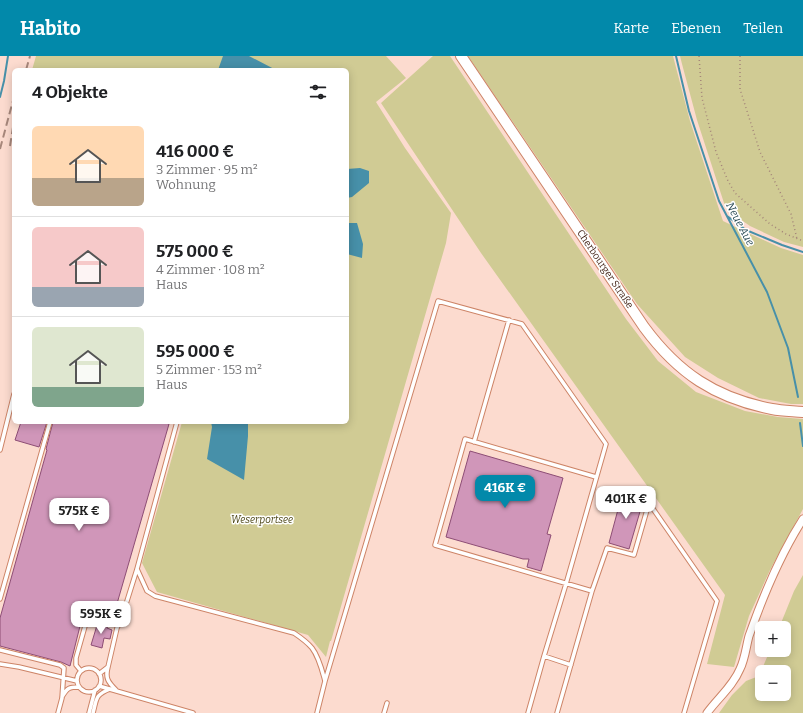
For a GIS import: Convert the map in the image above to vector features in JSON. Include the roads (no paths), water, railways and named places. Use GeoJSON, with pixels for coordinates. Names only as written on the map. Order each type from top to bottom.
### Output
{"type":"FeatureCollection","features":[{"type":"Feature","properties":{"kind":"main road","name":"Cherbourger Straße"},"geometry":{"type":"LineString","coordinates":[[462,56],[644,327],[666,354],[686,373],[714,390],[758,406],[803,412]]}},
{"type":"Feature","properties":{"kind":"street"},"geometry":{"type":"LineString","coordinates":[[707,713],[733,681],[741,668],[749,637],[761,605],[786,550],[803,518]]}},
{"type":"Feature","properties":{"kind":"lane"},"geometry":{"type":"LineString","coordinates":[[317,713],[325,681],[438,301],[522,324],[606,444],[528,713]]}},
{"type":"Feature","properties":{"kind":"lane"},"geometry":{"type":"LineString","coordinates":[[474,442],[509,320]]}},
{"type":"Feature","properties":{"kind":"lane"},"geometry":{"type":"LineString","coordinates":[[0,450],[12,402]]}},
{"type":"Feature","properties":{"kind":"lane"},"geometry":{"type":"LineString","coordinates":[[0,599],[49,424]]}},
{"type":"Feature","properties":{"kind":"lane"},"geometry":{"type":"LineString","coordinates":[[117,691],[109,684],[106,674],[117,628],[137,569],[176,424]]}},
{"type":"Feature","properties":{"kind":"lane"},"geometry":{"type":"LineString","coordinates":[[592,591],[435,544],[465,439],[596,477]]}},
{"type":"Feature","properties":{"kind":"lane"},"geometry":{"type":"LineString","coordinates":[[557,713],[592,591],[607,548],[634,555],[649,503],[717,601],[684,713]]}},
{"type":"Feature","properties":{"kind":"lane"},"geometry":{"type":"LineString","coordinates":[[137,569],[147,591],[155,596],[294,633],[312,648],[325,681]]}},
{"type":"Feature","properties":{"kind":"lane"},"geometry":{"type":"LineString","coordinates":[[81,671],[76,665],[76,658],[89,612],[120,622]]}},
{"type":"Feature","properties":{"kind":"lane"},"geometry":{"type":"LineString","coordinates":[[0,650],[60,665],[64,668],[62,698],[58,713]]}},
{"type":"Feature","properties":{"kind":"lane"},"geometry":{"type":"LineString","coordinates":[[544,656],[571,665]]}},
{"type":"Feature","properties":{"kind":"lane"},"geometry":{"type":"LineString","coordinates":[[0,664],[77,681]]}},
{"type":"Feature","properties":{"kind":"lane"},"geometry":{"type":"LineString","coordinates":[[99,674],[108,667]]}},
{"type":"Feature","properties":{"kind":"lane"},"geometry":{"type":"LineString","coordinates":[[91,668],[99,674],[99,686],[92,692],[84,691],[79,687],[77,678],[84,669],[91,668]]}},
{"type":"Feature","properties":{"kind":"lane"},"geometry":{"type":"LineString","coordinates":[[99,686],[193,713]]}},
{"type":"Feature","properties":{"kind":"lane"},"geometry":{"type":"LineString","coordinates":[[62,698],[66,690],[71,687],[79,687]]}},
{"type":"Feature","properties":{"kind":"lane"},"geometry":{"type":"LineString","coordinates":[[93,713],[97,697],[110,689]]}},
{"type":"Feature","properties":{"kind":"lane"},"geometry":{"type":"LineString","coordinates":[[89,713],[95,690]]}},
{"type":"Feature","properties":{"kind":"lane"},"geometry":{"type":"LineString","coordinates":[[384,713],[387,702]]}},
{"type":"Feature","properties":{"kind":"water"},"geometry":{"type":"Polygon","coordinates":[[[223,56],[249,56],[272,68],[219,68],[223,56]]]}},
{"type":"Feature","properties":{"kind":"water"},"geometry":{"type":"Polygon","coordinates":[[[360,168],[369,171],[369,183],[352,197],[349,198],[349,169],[360,168]]]}},
{"type":"Feature","properties":{"kind":"water"},"geometry":{"type":"Polygon","coordinates":[[[349,223],[357,223],[363,244],[362,258],[349,255],[349,223]]]}},
{"type":"Feature","properties":{"kind":"water"},"geometry":{"type":"Polygon","coordinates":[[[211,424],[248,424],[244,480],[207,459],[211,424]]]}},
{"type":"Feature","properties":{"kind":"waterway"},"geometry":{"type":"LineString","coordinates":[[0,97],[8,56]]}},
{"type":"Feature","properties":{"kind":"waterway","name":"Neue Aue"},"geometry":{"type":"LineString","coordinates":[[676,56],[689,111],[719,201],[767,292],[788,348],[798,397]]}},
{"type":"Feature","properties":{"kind":"waterway"},"geometry":{"type":"LineString","coordinates":[[727,216],[746,230],[803,252]]}},
{"type":"Feature","properties":{"kind":"waterway","name":"Neue Aue"},"geometry":{"type":"LineString","coordinates":[[800,423],[803,446]]}},
{"type":"Feature","properties":{"kind":"railway"},"geometry":{"type":"LineString","coordinates":[[27,68],[30,56]]}},
{"type":"Feature","properties":{"kind":"railway"},"geometry":{"type":"LineString","coordinates":[[0,149],[12,104]]}},
{"type":"Feature","properties":{"kind":"railway"},"geometry":{"type":"LineString","coordinates":[[10,146],[12,134]]}},
{"type":"Feature","properties":{"kind":"park label","name":"Weserportsee"},"geometry":{"type":"Point","coordinates":[262,520]}}]}
